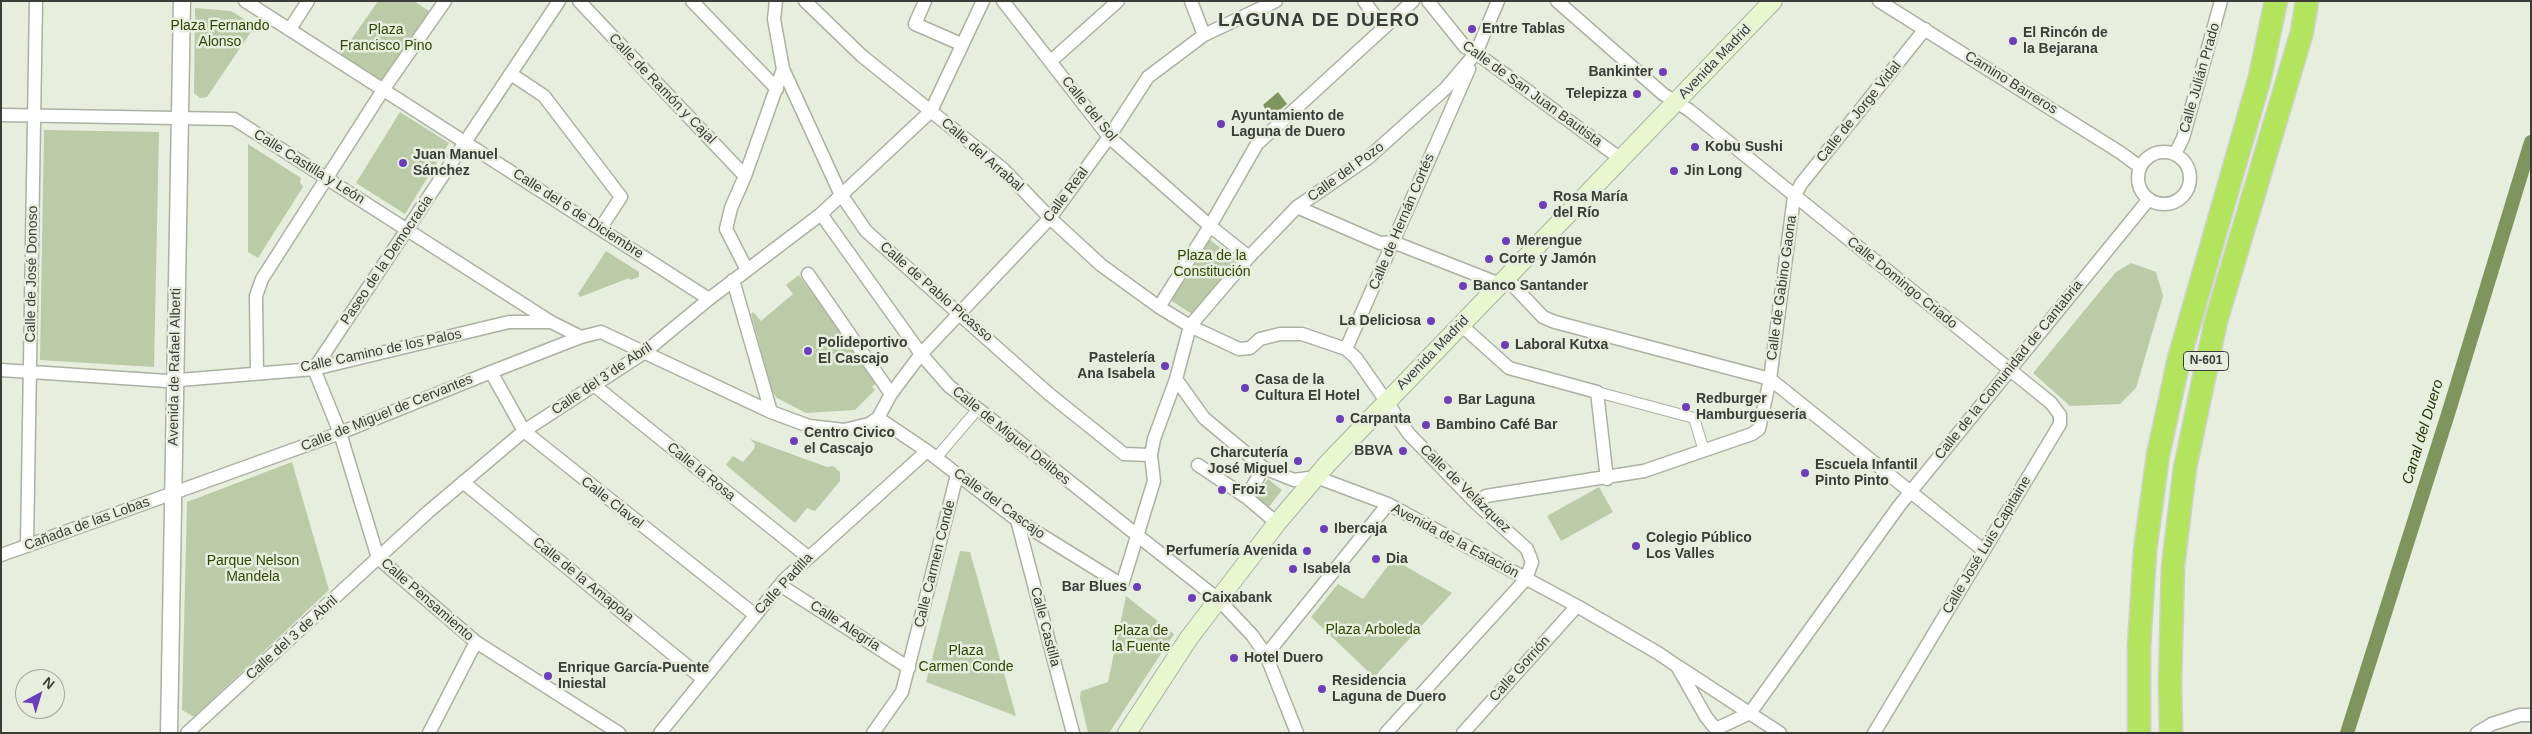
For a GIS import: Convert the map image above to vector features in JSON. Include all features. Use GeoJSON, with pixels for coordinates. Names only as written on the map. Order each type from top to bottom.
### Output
{"type":"FeatureCollection","features":[{"type":"Feature","properties":{"kind":"highway","name":"N-601"},"geometry":{"type":"LineString","coordinates":[[2139,733],[2139,647],[2145,551],[2158,455],[2178,359],[2260,77],[2276,1]]}},
{"type":"Feature","properties":{"kind":"highway","name":"N-601"},"geometry":{"type":"LineString","coordinates":[[2171,733],[2170,683],[2173,566],[2185,468],[2216,321],[2302,32],[2307,1]]}},
{"type":"Feature","properties":{"kind":"main road","name":"Avenida Madrid"},"geometry":{"type":"LineString","coordinates":[[1126,733],[1189,638],[1277,523],[1316,477],[1773,1]]}},
{"type":"Feature","properties":{"kind":"street","name":"Calle de José Donoso"},"geometry":{"type":"LineString","coordinates":[[27,546],[36,1]]}},
{"type":"Feature","properties":{"kind":"street","name":"Avenida de Rafael Alberti"},"geometry":{"type":"LineString","coordinates":[[169,733],[182,1]]}},
{"type":"Feature","properties":{"kind":"street","name":"Calle del 6 de Diciembre"},"geometry":{"type":"LineString","coordinates":[[245,1],[708,299]]}},
{"type":"Feature","properties":{"kind":"street"},"geometry":{"type":"LineString","coordinates":[[290,29],[308,1]]}},
{"type":"Feature","properties":{"kind":"street"},"geometry":{"type":"LineString","coordinates":[[257,373],[256,296],[262,279],[383,90],[444,1]]}},
{"type":"Feature","properties":{"kind":"street","name":"Paseo de la Democracia"},"geometry":{"type":"LineString","coordinates":[[314,368],[408,230],[559,1]]}},
{"type":"Feature","properties":{"kind":"street","name":"Calle de Ramón y Cajal"},"geometry":{"type":"LineString","coordinates":[[579,1],[745,176]]}},
{"type":"Feature","properties":{"kind":"street"},"geometry":{"type":"LineString","coordinates":[[692,1],[777,89]]}},
{"type":"Feature","properties":{"kind":"street"},"geometry":{"type":"LineString","coordinates":[[747,270],[726,230],[731,208],[745,176],[783,69],[774,19],[776,1]]}},
{"type":"Feature","properties":{"kind":"street","name":"Calle del Arrabal"},"geometry":{"type":"LineString","coordinates":[[805,1],[862,56],[1003,169],[1050,218],[1101,265],[1159,307]]}},
{"type":"Feature","properties":{"kind":"street"},"geometry":{"type":"LineString","coordinates":[[925,1],[916,24],[961,44]]}},
{"type":"Feature","properties":{"kind":"street","name":"Calle del 3 de Abril"},"geometry":{"type":"LineString","coordinates":[[187,733],[378,558],[463,482],[524,431],[645,352],[708,299],[821,214],[840,193],[931,111],[961,44],[983,1]]}},
{"type":"Feature","properties":{"kind":"street","name":"Calle del Sol"},"geometry":{"type":"LineString","coordinates":[[1002,1],[1109,136],[1210,226]]}},
{"type":"Feature","properties":{"kind":"street"},"geometry":{"type":"LineString","coordinates":[[1051,61],[1118,1]]}},
{"type":"Feature","properties":{"kind":"street"},"geometry":{"type":"LineString","coordinates":[[1190,1],[1204,35]]}},
{"type":"Feature","properties":{"kind":"street","name":"Calle Real"},"geometry":{"type":"LineString","coordinates":[[878,418],[891,394],[921,354],[1050,218],[1109,136],[1148,77],[1204,35],[1276,1]]}},
{"type":"Feature","properties":{"kind":"street"},"geometry":{"type":"LineString","coordinates":[[1364,1],[1384,28]]}},
{"type":"Feature","properties":{"kind":"street"},"geometry":{"type":"LineString","coordinates":[[1346,349],[1302,334],[1280,334],[1260,339],[1250,348],[1240,349],[1190,326],[1159,307],[1210,226],[1257,144],[1412,1]]}},
{"type":"Feature","properties":{"kind":"street","name":"Calle de San Juan Bautista"},"geometry":{"type":"LineString","coordinates":[[1428,1],[1465,47],[1476,53],[1621,159]]}},
{"type":"Feature","properties":{"kind":"street"},"geometry":{"type":"LineString","coordinates":[[1451,91],[1476,53],[1498,1]]}},
{"type":"Feature","properties":{"kind":"street","name":"Calle Domingo Criado"},"geometry":{"type":"LineString","coordinates":[[1557,1],[1663,94],[1689,110],[2009,370]]}},
{"type":"Feature","properties":{"kind":"street","name":"Camino Barreros"},"geometry":{"type":"LineString","coordinates":[[1879,1],[2121,152],[2140,167]]}},
{"type":"Feature","properties":{"kind":"street","name":"Calle Julián Prado"},"geometry":{"type":"LineString","coordinates":[[2175,154],[2184,138],[2221,1]]}},
{"type":"Feature","properties":{"kind":"street","name":"Calle de Jorge Vidal"},"geometry":{"type":"LineString","coordinates":[[1794,196],[1801,184],[1925,29]]}},
{"type":"Feature","properties":{"kind":"street","name":"Calle de Pablo Picasso"},"geometry":{"type":"LineString","coordinates":[[783,69],[840,193],[866,231],[1050,394],[1124,454],[1151,455]]}},
{"type":"Feature","properties":{"kind":"street"},"geometry":{"type":"LineString","coordinates":[[511,74],[544,96],[621,197],[600,229]]}},
{"type":"Feature","properties":{"kind":"street","name":"Calle del Pozo"},"geometry":{"type":"LineString","coordinates":[[1248,257],[1297,208],[1368,158],[1451,91]]}},
{"type":"Feature","properties":{"kind":"street","name":"Calle de Hernán Cortés"},"geometry":{"type":"LineString","coordinates":[[1346,349],[1394,242],[1451,91]]}},
{"type":"Feature","properties":{"kind":"street","name":"Calle Castilla y León"},"geometry":{"type":"LineString","coordinates":[[1,115],[234,119],[551,322],[582,337]]}},
{"type":"Feature","properties":{"kind":"street"},"geometry":{"type":"LineString","coordinates":[[2167,152],[2175,154],[2187,165],[2191,181],[2188,189],[2184,196],[2171,204],[2156,203],[2149,199],[2139,185],[2140,167],[2151,155],[2167,152]]}},
{"type":"Feature","properties":{"kind":"street","name":"Calle de Gabino Gaona"},"geometry":{"type":"LineString","coordinates":[[1704,451],[1752,434],[1759,429],[1770,379],[1794,196]]}},
{"type":"Feature","properties":{"kind":"street","name":"Calle de la Comunidad de Cantabria"},"geometry":{"type":"LineString","coordinates":[[1750,713],[1910,492],[2149,199]]}},
{"type":"Feature","properties":{"kind":"street"},"geometry":{"type":"LineString","coordinates":[[1297,208],[1380,243],[1394,242],[1503,281],[1543,317],[1555,322],[1770,379],[1983,550]]}},
{"type":"Feature","properties":{"kind":"street","name":"Calle de Miguel Delibes"},"geometry":{"type":"LineString","coordinates":[[821,214],[921,354],[948,386],[1138,538],[1219,600],[1252,635],[1266,655],[1297,733]]}},
{"type":"Feature","properties":{"kind":"street"},"geometry":{"type":"LineString","coordinates":[[1138,538],[1154,481],[1151,455],[1154,439],[1176,379],[1190,326],[1248,257],[1210,226]]}},
{"type":"Feature","properties":{"kind":"street"},"geometry":{"type":"LineString","coordinates":[[808,274],[891,394]]}},
{"type":"Feature","properties":{"kind":"street"},"geometry":{"type":"LineString","coordinates":[[733,280],[772,412]]}},
{"type":"Feature","properties":{"kind":"street","name":"Calle Camino de los Palos"},"geometry":{"type":"LineString","coordinates":[[1,370],[166,381],[314,368],[509,322],[551,322]]}},
{"type":"Feature","properties":{"kind":"street"},"geometry":{"type":"LineString","coordinates":[[1461,325],[1509,368],[1694,418],[1704,451],[1644,471],[1607,479],[1486,496],[1477,504]]}},
{"type":"Feature","properties":{"kind":"street","name":"Calle de Miguel de Cervantes"},"geometry":{"type":"LineString","coordinates":[[173,495],[340,433],[582,337],[601,332],[645,352]]}},
{"type":"Feature","properties":{"kind":"street","name":"Calle de Velázquez"},"geometry":{"type":"LineString","coordinates":[[1346,349],[1356,358],[1409,434],[1477,504],[1527,549],[1532,562],[1526,579]]}},
{"type":"Feature","properties":{"kind":"street"},"geometry":{"type":"LineString","coordinates":[[645,352],[772,412],[809,426],[837,430],[863,426],[878,418]]}},
{"type":"Feature","properties":{"kind":"street","name":"Calle Pensamiento"},"geometry":{"type":"LineString","coordinates":[[314,368],[340,433],[378,558],[476,642],[619,733]]}},
{"type":"Feature","properties":{"kind":"street","name":"Calle José Luis Capitaine"},"geometry":{"type":"LineString","coordinates":[[1874,733],[2060,424],[2060,415],[2057,408],[2009,370]]}},
{"type":"Feature","properties":{"kind":"street","name":"Calle Clavel"},"geometry":{"type":"LineString","coordinates":[[491,372],[524,431],[755,615]]}},
{"type":"Feature","properties":{"kind":"street","name":"Avenida de la Estación"},"geometry":{"type":"LineString","coordinates":[[1176,379],[1204,418],[1264,468],[1294,480],[1316,477],[1388,504],[1576,606],[1677,666],[1706,717],[1718,731]]}},
{"type":"Feature","properties":{"kind":"street","name":"Calle la Rosa"},"geometry":{"type":"LineString","coordinates":[[595,386],[808,557]]}},
{"type":"Feature","properties":{"kind":"street"},"geometry":{"type":"LineString","coordinates":[[1597,392],[1607,479]]}},
{"type":"Feature","properties":{"kind":"street"},"geometry":{"type":"LineString","coordinates":[[931,455],[977,410]]}},
{"type":"Feature","properties":{"kind":"street","name":"Calle del Cascajo"},"geometry":{"type":"LineString","coordinates":[[878,418],[931,455],[1017,520],[1122,585],[1138,538]]}},
{"type":"Feature","properties":{"kind":"street","name":"Calle Padilla"},"geometry":{"type":"LineString","coordinates":[[660,733],[780,585],[808,557],[931,455]]}},
{"type":"Feature","properties":{"kind":"street"},"geometry":{"type":"LineString","coordinates":[[1198,464],[1277,523]]}},
{"type":"Feature","properties":{"kind":"street"},"geometry":{"type":"LineString","coordinates":[[1246,498],[1264,468]]}},
{"type":"Feature","properties":{"kind":"street","name":"Calle Carmen Conde"},"geometry":{"type":"LineString","coordinates":[[873,733],[902,692],[957,475]]}},
{"type":"Feature","properties":{"kind":"street","name":"Calle de la Amapola"},"geometry":{"type":"LineString","coordinates":[[463,482],[703,678]]}},
{"type":"Feature","properties":{"kind":"street","name":"Cañada de las Lobas"},"geometry":{"type":"LineString","coordinates":[[1,555],[147,502],[173,495]]}},
{"type":"Feature","properties":{"kind":"street"},"geometry":{"type":"LineString","coordinates":[[1266,655],[1388,504]]}},
{"type":"Feature","properties":{"kind":"street","name":"Calle Castilla"},"geometry":{"type":"LineString","coordinates":[[1017,520],[1073,733]]}},
{"type":"Feature","properties":{"kind":"street"},"geometry":{"type":"LineString","coordinates":[[1386,733],[1526,579]]}},
{"type":"Feature","properties":{"kind":"street","name":"Calle Alegría"},"geometry":{"type":"LineString","coordinates":[[780,585],[909,668]]}},
{"type":"Feature","properties":{"kind":"street","name":"Calle Gorrión"},"geometry":{"type":"LineString","coordinates":[[1463,733],[1576,606]]}},
{"type":"Feature","properties":{"kind":"street"},"geometry":{"type":"LineString","coordinates":[[429,733],[476,642]]}},
{"type":"Feature","properties":{"kind":"street"},"geometry":{"type":"LineString","coordinates":[[1677,666],[1780,733]]}},
{"type":"Feature","properties":{"kind":"street"},"geometry":{"type":"LineString","coordinates":[[1718,731],[1750,713]]}},
{"type":"Feature","properties":{"kind":"street"},"geometry":{"type":"LineString","coordinates":[[2483,730],[2520,715],[2531,716]]}},
{"type":"Feature","properties":{"kind":"green space","name":"Plaza Francisco Pino"},"geometry":{"type":"Polygon","coordinates":[[[378,1],[414,1],[435,15],[383,90],[337,60],[378,1]]]}},
{"type":"Feature","properties":{"kind":"green space","name":"Plaza Fernando Alonso"},"geometry":{"type":"Polygon","coordinates":[[[195,8],[231,11],[255,26],[207,97],[200,98],[194,93],[195,8]]]}},
{"type":"Feature","properties":{"kind":"green space","name":"Juan Manuel Sánchez"},"geometry":{"type":"Polygon","coordinates":[[[400,112],[449,143],[405,214],[356,183],[400,112]]]}},
{"type":"Feature","properties":{"kind":"green space"},"geometry":{"type":"Polygon","coordinates":[[[44,130],[159,132],[154,367],[40,360],[44,130]]]}},
{"type":"Feature","properties":{"kind":"green space"},"geometry":{"type":"Polygon","coordinates":[[[248,144],[301,178],[300,182],[303,187],[258,258],[248,252],[248,144]]]}},
{"type":"Feature","properties":{"kind":"green space","name":"Plaza de la Constitución"},"geometry":{"type":"Polygon","coordinates":[[[1209,239],[1236,260],[1192,314],[1170,300],[1209,239]]]}},
{"type":"Feature","properties":{"kind":"green space"},"geometry":{"type":"Polygon","coordinates":[[[606,251],[639,272],[639,277],[630,280],[629,278],[580,297],[578,294],[606,251]]]}},
{"type":"Feature","properties":{"kind":"green space"},"geometry":{"type":"Polygon","coordinates":[[[2131,263],[2156,272],[2163,296],[2136,388],[2120,404],[2070,406],[2033,373],[2116,272],[2131,263]]]}},
{"type":"Feature","properties":{"kind":"green space","name":"Polideportivo El Cascajo"},"geometry":{"type":"Polygon","coordinates":[[[799,275],[877,382],[872,387],[875,390],[855,410],[806,413],[777,398],[772,391],[751,314],[753,312],[761,321],[793,294],[786,285],[799,275]]]}},
{"type":"Feature","properties":{"kind":"green space"},"geometry":{"type":"Polygon","coordinates":[[[750,439],[827,467],[833,466],[840,472],[840,481],[815,511],[807,508],[795,523],[726,465],[733,456],[743,462],[754,449],[755,444],[750,439]]]}},
{"type":"Feature","properties":{"kind":"green space","name":"Parque Nelson Mandela"},"geometry":{"type":"Polygon","coordinates":[[[292,462],[329,590],[194,717],[182,710],[187,502],[292,462]]]}},
{"type":"Feature","properties":{"kind":"green space"},"geometry":{"type":"Polygon","coordinates":[[[1268,479],[1282,490],[1268,508],[1254,497],[1268,479]]]}},
{"type":"Feature","properties":{"kind":"green space"},"geometry":{"type":"Polygon","coordinates":[[[1599,487],[1613,512],[1561,541],[1547,516],[1599,487]]]}},
{"type":"Feature","properties":{"kind":"green space","name":"Plaza Carmen Conde"},"geometry":{"type":"Polygon","coordinates":[[[960,551],[970,552],[1016,716],[926,682],[960,551]]]}},
{"type":"Feature","properties":{"kind":"green space","name":"Plaza Arboleda"},"geometry":{"type":"Polygon","coordinates":[[[1393,559],[1452,593],[1374,677],[1311,617],[1338,584],[1363,599],[1393,559]]]}},
{"type":"Feature","properties":{"kind":"green space","name":"Plaza de la Fuente"},"geometry":{"type":"Polygon","coordinates":[[[1126,596],[1174,634],[1109,733],[1088,733],[1080,698],[1081,691],[1108,682],[1126,596]]]}},
{"type":"Feature","properties":{"kind":"shaded area"},"geometry":{"type":"Polygon","coordinates":[[[1278,92],[1287,104],[1270,118],[1263,105],[1278,92]]]}},
{"type":"Feature","properties":{"kind":"waterway","name":"Canal del Duero"},"geometry":{"type":"LineString","coordinates":[[2347,733],[2448,414],[2531,142]]}},
{"type":"Feature","properties":{"kind":"place","name":"Entre Tablas"},"geometry":{"type":"Point","coordinates":[1472,29]}},
{"type":"Feature","properties":{"kind":"place","name":"El Rincón de la Bejarana"},"geometry":{"type":"Point","coordinates":[2013,41]}},
{"type":"Feature","properties":{"kind":"place","name":"Bankinter"},"geometry":{"type":"Point","coordinates":[1663,72]}},
{"type":"Feature","properties":{"kind":"place","name":"Telepizza"},"geometry":{"type":"Point","coordinates":[1637,94]}},
{"type":"Feature","properties":{"kind":"place","name":"Ayuntamiento de Laguna de Duero"},"geometry":{"type":"Point","coordinates":[1221,124]}},
{"type":"Feature","properties":{"kind":"place","name":"Kobu Sushi"},"geometry":{"type":"Point","coordinates":[1695,147]}},
{"type":"Feature","properties":{"kind":"place","name":"Juan Manuel Sánchez"},"geometry":{"type":"Point","coordinates":[403,163]}},
{"type":"Feature","properties":{"kind":"place","name":"Jin Long"},"geometry":{"type":"Point","coordinates":[1674,171]}},
{"type":"Feature","properties":{"kind":"place","name":"Rosa María del Río"},"geometry":{"type":"Point","coordinates":[1543,205]}},
{"type":"Feature","properties":{"kind":"place","name":"Merengue"},"geometry":{"type":"Point","coordinates":[1506,241]}},
{"type":"Feature","properties":{"kind":"place","name":"Corte y Jamón"},"geometry":{"type":"Point","coordinates":[1489,259]}},
{"type":"Feature","properties":{"kind":"place","name":"Banco Santander"},"geometry":{"type":"Point","coordinates":[1463,286]}},
{"type":"Feature","properties":{"kind":"place","name":"La Deliciosa"},"geometry":{"type":"Point","coordinates":[1431,321]}},
{"type":"Feature","properties":{"kind":"place","name":"Laboral Kutxa"},"geometry":{"type":"Point","coordinates":[1505,345]}},
{"type":"Feature","properties":{"kind":"place","name":"Polideportivo El Cascajo"},"geometry":{"type":"Point","coordinates":[808,351]}},
{"type":"Feature","properties":{"kind":"place","name":"Pastelería Ana Isabela"},"geometry":{"type":"Point","coordinates":[1165,366]}},
{"type":"Feature","properties":{"kind":"place","name":"Casa de la Cultura El Hotel"},"geometry":{"type":"Point","coordinates":[1245,388]}},
{"type":"Feature","properties":{"kind":"place","name":"Bar Laguna"},"geometry":{"type":"Point","coordinates":[1448,400]}},
{"type":"Feature","properties":{"kind":"place","name":"Redburger Hamburguesería"},"geometry":{"type":"Point","coordinates":[1686,407]}},
{"type":"Feature","properties":{"kind":"place","name":"Carpanta"},"geometry":{"type":"Point","coordinates":[1340,419]}},
{"type":"Feature","properties":{"kind":"place","name":"Bambino Café Bar"},"geometry":{"type":"Point","coordinates":[1426,425]}},
{"type":"Feature","properties":{"kind":"place","name":"Centro Civico el Cascajo"},"geometry":{"type":"Point","coordinates":[794,441]}},
{"type":"Feature","properties":{"kind":"place","name":"BBVA"},"geometry":{"type":"Point","coordinates":[1403,451]}},
{"type":"Feature","properties":{"kind":"place","name":"Charcutería José Miguel"},"geometry":{"type":"Point","coordinates":[1298,461]}},
{"type":"Feature","properties":{"kind":"place","name":"Escuela Infantil Pinto Pinto"},"geometry":{"type":"Point","coordinates":[1805,473]}},
{"type":"Feature","properties":{"kind":"place","name":"Froiz"},"geometry":{"type":"Point","coordinates":[1222,490]}},
{"type":"Feature","properties":{"kind":"place","name":"Ibercaja"},"geometry":{"type":"Point","coordinates":[1324,529]}},
{"type":"Feature","properties":{"kind":"place","name":"Colegio Público Los Valles"},"geometry":{"type":"Point","coordinates":[1636,546]}},
{"type":"Feature","properties":{"kind":"place","name":"Perfumería Avenida"},"geometry":{"type":"Point","coordinates":[1307,551]}},
{"type":"Feature","properties":{"kind":"place","name":"Dia"},"geometry":{"type":"Point","coordinates":[1376,559]}},
{"type":"Feature","properties":{"kind":"place","name":"Isabela"},"geometry":{"type":"Point","coordinates":[1293,569]}},
{"type":"Feature","properties":{"kind":"place","name":"Bar Blues"},"geometry":{"type":"Point","coordinates":[1137,587]}},
{"type":"Feature","properties":{"kind":"place","name":"Caixabank"},"geometry":{"type":"Point","coordinates":[1192,598]}},
{"type":"Feature","properties":{"kind":"place","name":"Hotel Duero"},"geometry":{"type":"Point","coordinates":[1234,658]}},
{"type":"Feature","properties":{"kind":"place","name":"Enrique García-Puente Iniestal"},"geometry":{"type":"Point","coordinates":[548,676]}},
{"type":"Feature","properties":{"kind":"place","name":"Residencia Laguna de Duero"},"geometry":{"type":"Point","coordinates":[1322,689]}},
{"type":"Feature","properties":{"kind":"district","name":"LAGUNA DE DUERO"},"geometry":{"type":"Point","coordinates":[1319,21]}}]}
